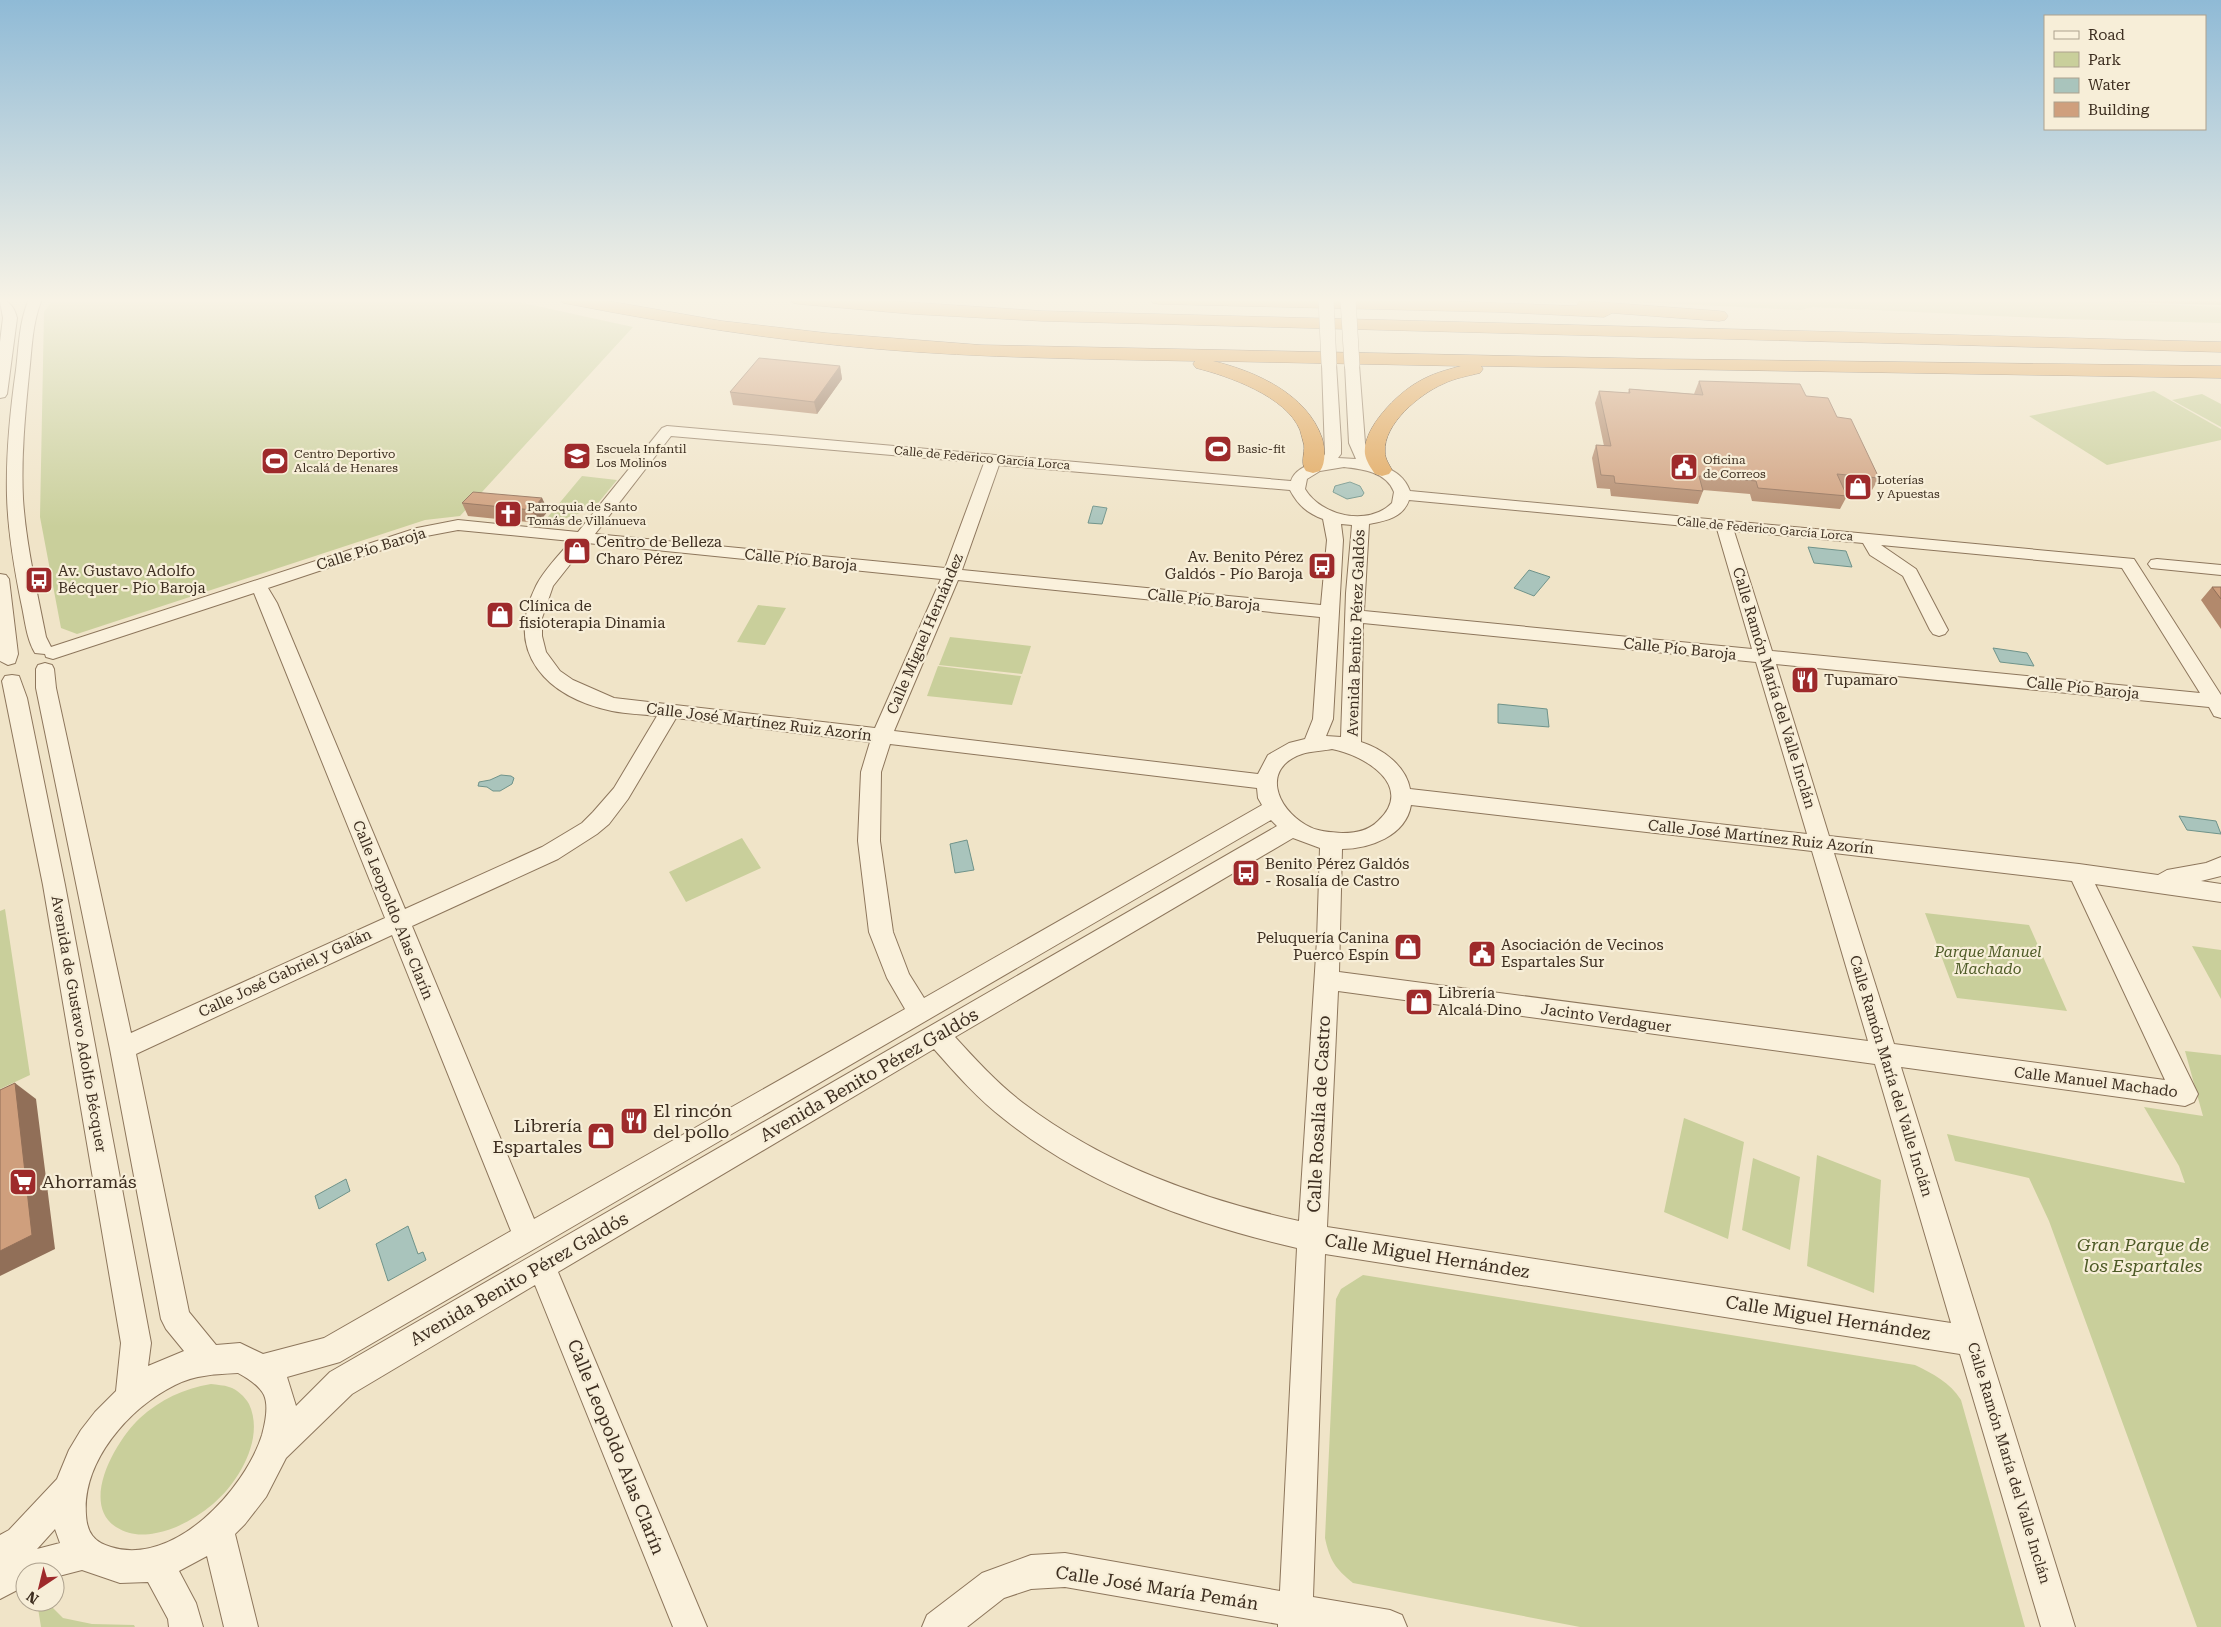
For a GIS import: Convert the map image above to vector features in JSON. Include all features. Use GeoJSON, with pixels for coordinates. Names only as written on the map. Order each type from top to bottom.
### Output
{"type":"FeatureCollection","features":[{"type":"Feature","properties":{"kind":"highway"},"geometry":{"type":"LineString","coordinates":[[1239,375],[1272,391],[1295,411],[1314,443],[1320,465]]}},
{"type":"Feature","properties":{"kind":"highway"},"geometry":{"type":"LineString","coordinates":[[1376,468],[1375,448],[1380,432],[1403,401],[1426,385],[1454,375]]}},
{"type":"Feature","properties":{"kind":"street"},"geometry":{"type":"LineString","coordinates":[[0,394],[3,375]]}},
{"type":"Feature","properties":{"kind":"street"},"geometry":{"type":"LineString","coordinates":[[22,375],[15,433],[17,524],[37,637],[47,657],[46,688],[122,1049],[176,1320],[209,1359]]}},
{"type":"Feature","properties":{"kind":"street"},"geometry":{"type":"LineString","coordinates":[[1330,375],[1332,454],[1320,465],[1302,475],[1296,486],[1298,495],[1305,504],[1316,512],[1331,517],[1361,521],[1392,513],[1400,505],[1403,495],[1399,484],[1360,454],[1356,442],[1353,375]]}},
{"type":"Feature","properties":{"kind":"street","name":"Calle de Federico García Lorca"},"geometry":{"type":"LineString","coordinates":[[667,430],[1296,486]]}},
{"type":"Feature","properties":{"kind":"street","name":"Calle José Martínez Ruiz Azorín"},"geometry":{"type":"LineString","coordinates":[[667,430],[545,585],[533,616],[532,638],[538,657],[559,682],[583,695],[612,704],[1266,782]]}},
{"type":"Feature","properties":{"kind":"street","name":"Calle Miguel Hernández"},"geometry":{"type":"LineString","coordinates":[[920,1012],[900,978],[881,932],[869,841],[871,772],[882,736],[951,575],[993,460]]}},
{"type":"Feature","properties":{"kind":"street"},"geometry":{"type":"LineString","coordinates":[[1320,465],[1344,462],[1376,468]]}},
{"type":"Feature","properties":{"kind":"street","name":"Calle de Federico García Lorca"},"geometry":{"type":"LineString","coordinates":[[1403,495],[2128,562],[2219,705]]}},
{"type":"Feature","properties":{"kind":"street","name":"Avenida Benito Pérez Galdós"},"geometry":{"type":"LineString","coordinates":[[1313,743],[1323,719],[1335,540],[1331,517]]}},
{"type":"Feature","properties":{"kind":"street","name":"Avenida Benito Pérez Galdós"},"geometry":{"type":"LineString","coordinates":[[1351,746],[1354,616],[1358,536],[1361,521]]}},
{"type":"Feature","properties":{"kind":"street","name":"Calle Ramón María del Valle Inclán"},"geometry":{"type":"LineString","coordinates":[[1724,524],[2058,1627]]}},
{"type":"Feature","properties":{"kind":"street","name":"Calle Pío Baroja"},"geometry":{"type":"LineString","coordinates":[[47,657],[417,533],[458,526],[1329,612]]}},
{"type":"Feature","properties":{"kind":"street"},"geometry":{"type":"LineString","coordinates":[[1868,538],[1876,551],[1894,560],[1910,573],[1939,630]]}},
{"type":"Feature","properties":{"kind":"street"},"geometry":{"type":"LineString","coordinates":[[2157,564],[2221,570]]}},
{"type":"Feature","properties":{"kind":"street","name":"Avenida de Gustavo Adolfo Bécquer"},"geometry":{"type":"LineString","coordinates":[[0,579],[9,654],[3,672],[17,698],[54,885],[136,1343],[130,1398]]}},
{"type":"Feature","properties":{"kind":"street","name":"Calle Leopoldo Alas Clarín"},"geometry":{"type":"LineString","coordinates":[[258,585],[268,603],[527,1236]]}},
{"type":"Feature","properties":{"kind":"street","name":"Calle Pío Baroja"},"geometry":{"type":"LineString","coordinates":[[1354,616],[2219,705]]}},
{"type":"Feature","properties":{"kind":"street"},"geometry":{"type":"LineString","coordinates":[[3,672],[25,651],[47,657]]}},
{"type":"Feature","properties":{"kind":"street"},"geometry":{"type":"LineString","coordinates":[[3,672],[29,678],[47,657]]}},
{"type":"Feature","properties":{"kind":"street","name":"Calle José Gabriel y Galán"},"geometry":{"type":"LineString","coordinates":[[122,1049],[550,853],[576,838],[601,818],[620,793],[670,711]]}},
{"type":"Feature","properties":{"kind":"street"},"geometry":{"type":"LineString","coordinates":[[1332,742],[1351,746],[1380,760],[1394,773],[1400,784],[1402,796],[1399,814],[1390,826],[1373,836],[1353,841],[1331,841],[1308,835],[1292,828],[1272,808],[1268,800],[1266,774],[1273,763],[1283,754],[1298,746],[1332,742]]}},
{"type":"Feature","properties":{"kind":"street","name":"Calle José Martínez Ruiz Azorín"},"geometry":{"type":"LineString","coordinates":[[1402,796],[2078,872],[2119,880],[2221,893]]}},
{"type":"Feature","properties":{"kind":"street","name":"Avenida Benito Pérez Galdós"},"geometry":{"type":"LineString","coordinates":[[262,1369],[329,1350],[1272,808]]}},
{"type":"Feature","properties":{"kind":"street","name":"Avenida Benito Pérez Galdós"},"geometry":{"type":"LineString","coordinates":[[277,1446],[341,1383],[1292,828]]}},
{"type":"Feature","properties":{"kind":"street","name":"Calle Rosalía de Castro"},"geometry":{"type":"LineString","coordinates":[[1296,1618],[1312,1238],[1327,980],[1331,841]]}},
{"type":"Feature","properties":{"kind":"street","name":"Calle José Martínez Ruiz Azorín"},"geometry":{"type":"LineString","coordinates":[[2119,880],[2175,879],[2210,871],[2221,866]]}},
{"type":"Feature","properties":{"kind":"street","name":"Calle Manuel Machado"},"geometry":{"type":"LineString","coordinates":[[1885,1055],[2185,1094],[2078,872]]}},
{"type":"Feature","properties":{"kind":"street","name":"Jacinto Verdaguer"},"geometry":{"type":"LineString","coordinates":[[1327,980],[1885,1055]]}},
{"type":"Feature","properties":{"kind":"street","name":"Calle Miguel Hernández"},"geometry":{"type":"LineString","coordinates":[[938,1036],[965,1066],[1013,1111],[1084,1159],[1166,1196],[1260,1227],[1312,1238],[1972,1341]]}},
{"type":"Feature","properties":{"kind":"street","name":"Calle Leopoldo Alas Clarín"},"geometry":{"type":"LineString","coordinates":[[542,1267],[690,1627]]}},
{"type":"Feature","properties":{"kind":"street"},"geometry":{"type":"LineString","coordinates":[[240,1358],[262,1369],[277,1389],[282,1417],[277,1446],[264,1474],[240,1508],[217,1529],[184,1552],[156,1563],[130,1567],[103,1563],[84,1553],[72,1533],[68,1514],[70,1489],[81,1460],[96,1434],[130,1398],[154,1380],[182,1366],[209,1359],[240,1358]]}},
{"type":"Feature","properties":{"kind":"street"},"geometry":{"type":"LineString","coordinates":[[0,1554],[21,1542],[70,1489]]}},
{"type":"Feature","properties":{"kind":"street"},"geometry":{"type":"LineString","coordinates":[[217,1529],[241,1627]]}},
{"type":"Feature","properties":{"kind":"street"},"geometry":{"type":"LineString","coordinates":[[0,1582],[23,1569],[84,1553]]}},
{"type":"Feature","properties":{"kind":"street"},"geometry":{"type":"LineString","coordinates":[[156,1563],[184,1615],[186,1627]]}},
{"type":"Feature","properties":{"kind":"street","name":"Calle José María Pemán"},"geometry":{"type":"LineString","coordinates":[[939,1627],[994,1584],[1031,1572],[1065,1570],[1296,1618],[1390,1627]]}},
{"type":"Feature","properties":{"kind":"green space","name":"Centro Deportivo Alcalá de Henares"},"geometry":{"type":"Polygon","coordinates":[[[43,375],[589,375],[460,516],[425,520],[77,634],[61,628],[40,517],[43,375]]]}},
{"type":"Feature","properties":{"kind":"green space"},"geometry":{"type":"Polygon","coordinates":[[[2154,391],[2221,429],[2221,440],[2107,465],[2029,416],[2154,391]]]}},
{"type":"Feature","properties":{"kind":"green space"},"geometry":{"type":"Polygon","coordinates":[[[2202,394],[2221,404],[2221,427],[2172,400],[2202,394]]]}},
{"type":"Feature","properties":{"kind":"green space"},"geometry":{"type":"Polygon","coordinates":[[[582,476],[617,480],[594,508],[547,525],[542,524],[582,476]]]}},
{"type":"Feature","properties":{"kind":"green space"},"geometry":{"type":"Polygon","coordinates":[[[758,605],[786,608],[765,645],[737,642],[758,605]]]}},
{"type":"Feature","properties":{"kind":"green space"},"geometry":{"type":"Polygon","coordinates":[[[950,637],[1031,646],[1022,674],[939,665],[950,637]]]}},
{"type":"Feature","properties":{"kind":"green space"},"geometry":{"type":"Polygon","coordinates":[[[938,666],[1021,676],[1012,705],[927,696],[938,666]]]}},
{"type":"Feature","properties":{"kind":"green space"},"geometry":{"type":"Polygon","coordinates":[[[742,838],[761,868],[686,902],[669,872],[742,838]]]}},
{"type":"Feature","properties":{"kind":"green space"},"geometry":{"type":"Polygon","coordinates":[[[5,909],[30,1075],[0,1089],[0,911],[5,909]]]}},
{"type":"Feature","properties":{"kind":"green space","name":"Parque Manuel Machado"},"geometry":{"type":"Polygon","coordinates":[[[1925,913],[2029,925],[2067,1011],[1957,998],[1925,913]]]}},
{"type":"Feature","properties":{"kind":"green space"},"geometry":{"type":"Polygon","coordinates":[[[2192,946],[2221,950],[2221,999],[2192,946]]]}},
{"type":"Feature","properties":{"kind":"green space","name":"Gran Parque de los Espartales"},"geometry":{"type":"Polygon","coordinates":[[[2185,1051],[2221,1055],[2221,1627],[2197,1627],[2049,1221],[2029,1178],[1955,1161],[1947,1134],[2185,1183],[2179,1166],[2144,1107],[2203,1116],[2185,1051]]]}},
{"type":"Feature","properties":{"kind":"green space"},"geometry":{"type":"Polygon","coordinates":[[[1684,1118],[1744,1142],[1728,1239],[1664,1212],[1684,1118]]]}},
{"type":"Feature","properties":{"kind":"green space"},"geometry":{"type":"Polygon","coordinates":[[[1817,1155],[1881,1180],[1874,1293],[1807,1266],[1817,1155]]]}},
{"type":"Feature","properties":{"kind":"green space"},"geometry":{"type":"Polygon","coordinates":[[[1753,1158],[1800,1177],[1790,1250],[1742,1230],[1753,1158]]]}},
{"type":"Feature","properties":{"kind":"green space"},"geometry":{"type":"Polygon","coordinates":[[[1363,1275],[1915,1365],[1941,1379],[1952,1388],[1961,1400],[2025,1627],[1580,1627],[1353,1583],[1334,1564],[1325,1538],[1336,1299],[1341,1289],[1363,1275]]]}},
{"type":"Feature","properties":{"kind":"green space"},"geometry":{"type":"Polygon","coordinates":[[[211,1384],[232,1388],[243,1396],[249,1404],[253,1417],[254,1431],[247,1459],[240,1472],[223,1495],[213,1504],[179,1526],[156,1533],[145,1534],[130,1533],[116,1527],[105,1516],[101,1503],[101,1488],[106,1471],[121,1441],[140,1418],[156,1405],[182,1392],[211,1384]]]}},
{"type":"Feature","properties":{"kind":"green space"},"geometry":{"type":"Polygon","coordinates":[[[39,1612],[57,1612],[63,1618],[92,1624],[134,1625],[135,1627],[41,1627],[39,1612]]]}},
{"type":"Feature","properties":{"kind":"water"},"geometry":{"type":"Polygon","coordinates":[[[1350,482],[1360,486],[1364,493],[1362,496],[1347,499],[1333,492],[1335,486],[1350,482]]]}},
{"type":"Feature","properties":{"kind":"water"},"geometry":{"type":"Polygon","coordinates":[[[1093,506],[1107,508],[1102,524],[1088,523],[1093,506]]]}},
{"type":"Feature","properties":{"kind":"water"},"geometry":{"type":"Polygon","coordinates":[[[1808,547],[1846,551],[1852,567],[1814,563],[1808,547]]]}},
{"type":"Feature","properties":{"kind":"water"},"geometry":{"type":"Polygon","coordinates":[[[1529,570],[1550,577],[1534,596],[1514,588],[1529,570]]]}},
{"type":"Feature","properties":{"kind":"water"},"geometry":{"type":"Polygon","coordinates":[[[1993,648],[2027,653],[2034,666],[2000,662],[1993,648]]]}},
{"type":"Feature","properties":{"kind":"water"},"geometry":{"type":"Polygon","coordinates":[[[1498,704],[1547,709],[1549,727],[1498,723],[1498,704]]]}},
{"type":"Feature","properties":{"kind":"water"},"geometry":{"type":"Polygon","coordinates":[[[501,775],[514,778],[512,784],[500,791],[493,791],[487,787],[478,786],[479,782],[501,775]]]}},
{"type":"Feature","properties":{"kind":"water"},"geometry":{"type":"Polygon","coordinates":[[[2179,816],[2216,821],[2221,834],[2187,830],[2179,816]]]}},
{"type":"Feature","properties":{"kind":"water"},"geometry":{"type":"Polygon","coordinates":[[[967,840],[974,870],[955,873],[950,844],[967,840]]]}},
{"type":"Feature","properties":{"kind":"water"},"geometry":{"type":"Polygon","coordinates":[[[346,1179],[350,1191],[319,1209],[315,1196],[346,1179]]]}},
{"type":"Feature","properties":{"kind":"water"},"geometry":{"type":"Polygon","coordinates":[[[408,1226],[418,1254],[423,1252],[426,1260],[388,1281],[376,1244],[408,1226]]]}},
{"type":"Feature","properties":{"kind":"building"},"geometry":{"type":"Polygon","coordinates":[[[745,375],[834,375],[814,402],[730,392],[745,375]]]}},
{"type":"Feature","properties":{"kind":"building"},"geometry":{"type":"Polygon","coordinates":[[[1699,381],[1800,384],[1806,396],[1828,398],[1837,417],[1851,419],[1879,478],[1837,474],[1847,496],[1758,488],[1756,481],[1699,476],[1703,491],[1615,483],[1614,476],[1601,475],[1596,445],[1611,446],[1599,391],[1630,393],[1629,389],[1703,395],[1699,381]]]}},
{"type":"Feature","properties":{"kind":"building"},"geometry":{"type":"Polygon","coordinates":[[[473,492],[542,498],[532,510],[462,503],[473,492]]]}},
{"type":"Feature","properties":{"kind":"building"},"geometry":{"type":"Polygon","coordinates":[[[2212,587],[2221,587],[2221,599],[2212,587]]]}},
{"type":"Feature","properties":{"kind":"building"},"geometry":{"type":"Polygon","coordinates":[[[15,1083],[32,1235],[0,1251],[0,1090],[15,1083]]]}},
{"type":"Feature","properties":{"kind":"place","name":"Basic-fit"},"geometry":{"type":"Point","coordinates":[1218,449]}},
{"type":"Feature","properties":{"kind":"place","name":"Escuela Infantil Los Molinos"},"geometry":{"type":"Point","coordinates":[577,456]}},
{"type":"Feature","properties":{"kind":"place","name":"Centro Deportivo Alcalá de Henares"},"geometry":{"type":"Point","coordinates":[275,461]}},
{"type":"Feature","properties":{"kind":"place","name":"Oficina de Correos"},"geometry":{"type":"Point","coordinates":[1684,467]}},
{"type":"Feature","properties":{"kind":"place","name":"Loterías y Apuestas"},"geometry":{"type":"Point","coordinates":[1858,487]}},
{"type":"Feature","properties":{"kind":"place","name":"Parroquia de Santo Tomás de Villanueva"},"geometry":{"type":"Point","coordinates":[508,514]}},
{"type":"Feature","properties":{"kind":"place","name":"Centro de Belleza Charo Pérez"},"geometry":{"type":"Point","coordinates":[577,551]}},
{"type":"Feature","properties":{"kind":"place","name":"Av. Benito Pérez Galdós - Pío Baroja"},"geometry":{"type":"Point","coordinates":[1322,566]}},
{"type":"Feature","properties":{"kind":"place","name":"Av. Gustavo Adolfo Bécquer - Pío Baroja"},"geometry":{"type":"Point","coordinates":[39,580]}},
{"type":"Feature","properties":{"kind":"place","name":"Clínica de fisioterapia Dinamia"},"geometry":{"type":"Point","coordinates":[500,615]}},
{"type":"Feature","properties":{"kind":"place","name":"Tupamaro"},"geometry":{"type":"Point","coordinates":[1805,680]}},
{"type":"Feature","properties":{"kind":"place","name":"Benito Pérez Galdós - Rosalía de Castro"},"geometry":{"type":"Point","coordinates":[1246,873]}},
{"type":"Feature","properties":{"kind":"place","name":"Peluquería Canina Puerco Espín"},"geometry":{"type":"Point","coordinates":[1408,947]}},
{"type":"Feature","properties":{"kind":"place","name":"Asociación de Vecinos Espartales Sur"},"geometry":{"type":"Point","coordinates":[1482,954]}},
{"type":"Feature","properties":{"kind":"place","name":"Librería Alcalá Dino"},"geometry":{"type":"Point","coordinates":[1419,1002]}},
{"type":"Feature","properties":{"kind":"place","name":"El rincón del pollo"},"geometry":{"type":"Point","coordinates":[634,1121]}},
{"type":"Feature","properties":{"kind":"place","name":"Librería Espartales"},"geometry":{"type":"Point","coordinates":[601,1136]}},
{"type":"Feature","properties":{"kind":"place","name":"Ahorramás"},"geometry":{"type":"Point","coordinates":[23,1182]}}]}
